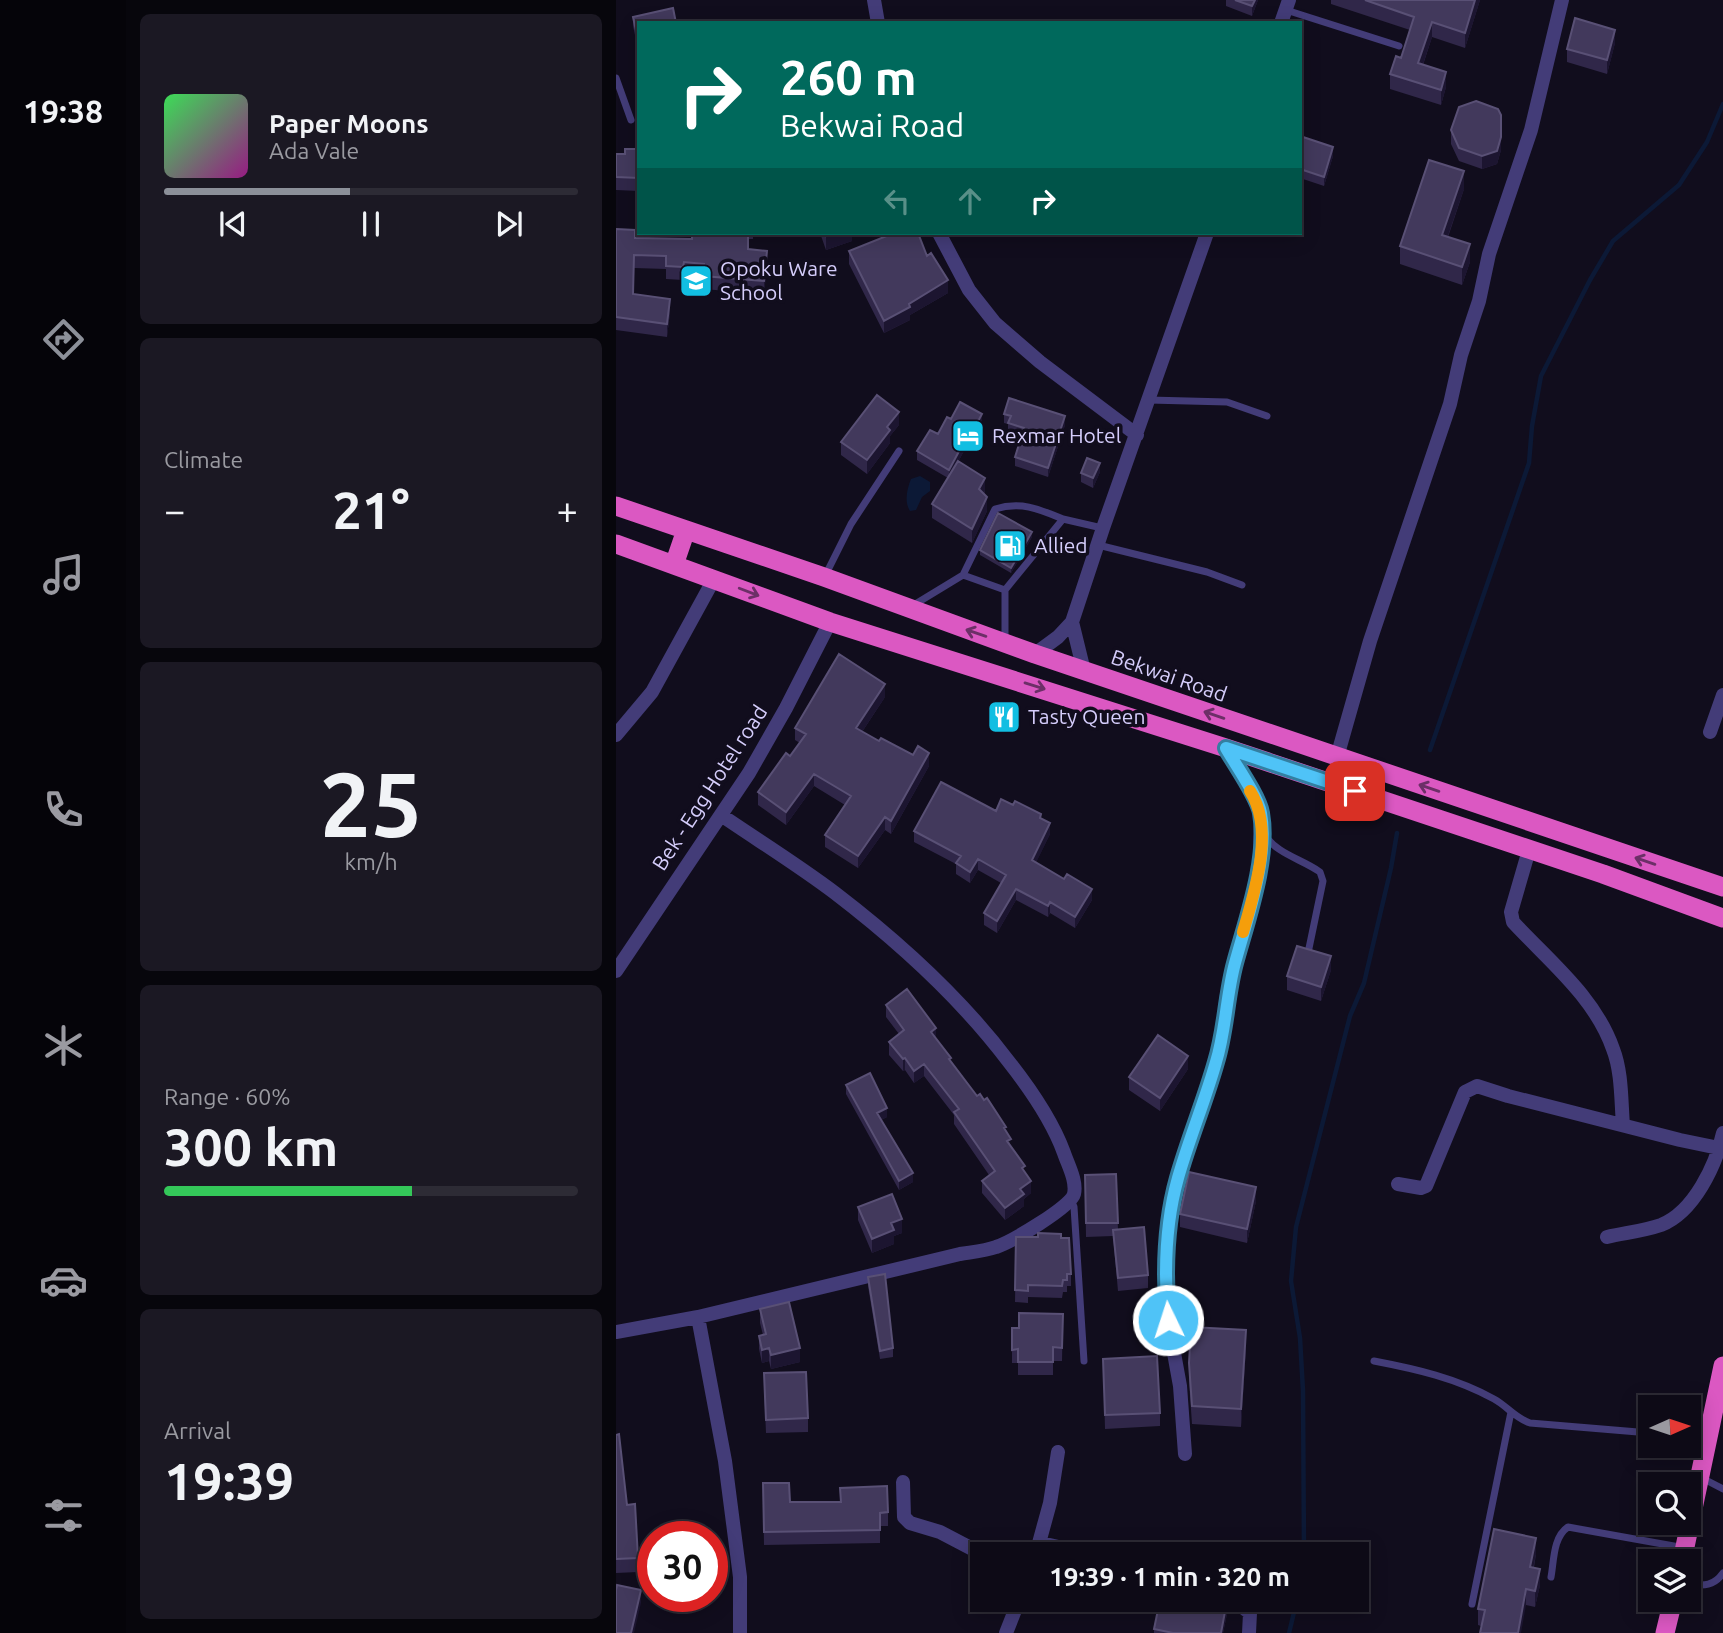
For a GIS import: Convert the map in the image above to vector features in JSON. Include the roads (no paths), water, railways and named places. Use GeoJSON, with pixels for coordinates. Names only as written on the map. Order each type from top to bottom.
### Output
{"type":"FeatureCollection","features":[{"type":"Feature","properties":{"kind":"highway","name":"Bekwai Road"},"geometry":{"type":"LineString","coordinates":[[616,506],[824,577],[1084,671],[1718,885]]}},
{"type":"Feature","properties":{"kind":"highway"},"geometry":{"type":"LineString","coordinates":[[674,565],[686,530]]}},
{"type":"Feature","properties":{"kind":"highway"},"geometry":{"type":"LineString","coordinates":[[616,544],[830,622],[1226,748],[1681,901],[1723,918]]}},
{"type":"Feature","properties":{"kind":"highway"},"geometry":{"type":"LineString","coordinates":[[1701,1472],[1723,1366]]}},
{"type":"Feature","properties":{"kind":"highway"},"geometry":{"type":"LineString","coordinates":[[1665,1633],[1670,1612]]}},
{"type":"Feature","properties":{"kind":"street"},"geometry":{"type":"LineString","coordinates":[[874,0],[878,21]]}},
{"type":"Feature","properties":{"kind":"street"},"geometry":{"type":"LineString","coordinates":[[1337,757],[1370,641],[1450,404],[1461,355],[1479,301],[1489,254],[1531,131],[1562,0]]}},
{"type":"Feature","properties":{"kind":"street"},"geometry":{"type":"LineString","coordinates":[[940,235],[969,290],[995,323],[1040,362],[1137,435]]}},
{"type":"Feature","properties":{"kind":"street"},"geometry":{"type":"LineString","coordinates":[[1035,654],[1073,622],[1097,544],[1206,235]]}},
{"type":"Feature","properties":{"kind":"street"},"geometry":{"type":"LineString","coordinates":[[616,735],[652,692],[714,579]]}},
{"type":"Feature","properties":{"kind":"street","name":"Bek - Egg Hotel road"},"geometry":{"type":"LineString","coordinates":[[616,971],[721,815],[786,708],[830,622]]}},
{"type":"Feature","properties":{"kind":"street"},"geometry":{"type":"LineString","coordinates":[[1073,622],[1084,671]]}},
{"type":"Feature","properties":{"kind":"street"},"geometry":{"type":"LineString","coordinates":[[1710,732],[1723,695]]}},
{"type":"Feature","properties":{"kind":"street"},"geometry":{"type":"LineString","coordinates":[[1185,1454],[1180,1386],[1165,1288],[1171,1210],[1178,1179],[1221,1043],[1227,994],[1255,891],[1260,859],[1261,813],[1226,748]]}},
{"type":"Feature","properties":{"kind":"street"},"geometry":{"type":"LineString","coordinates":[[616,1332],[698,1317],[960,1254],[988,1250],[1010,1241],[1071,1200],[1074,1194],[1073,1181],[1057,1134],[1025,1083],[987,1032],[923,965],[844,900],[721,815]]}},
{"type":"Feature","properties":{"kind":"street"},"geometry":{"type":"LineString","coordinates":[[1529,850],[1511,912],[1513,922],[1587,1000],[1610,1042],[1616,1063],[1623,1125]]}},
{"type":"Feature","properties":{"kind":"street"},"geometry":{"type":"LineString","coordinates":[[1398,1184],[1421,1188],[1426,1186],[1465,1092],[1477,1086],[1721,1148]]}},
{"type":"Feature","properties":{"kind":"street"},"geometry":{"type":"LineString","coordinates":[[1607,1237],[1662,1224],[1688,1205],[1702,1187],[1721,1148],[1723,1133]]}},
{"type":"Feature","properties":{"kind":"street"},"geometry":{"type":"LineString","coordinates":[[698,1317],[726,1474],[740,1577],[740,1633]]}},
{"type":"Feature","properties":{"kind":"street"},"geometry":{"type":"LineString","coordinates":[[1039,1542],[1058,1452]]}},
{"type":"Feature","properties":{"kind":"street"},"geometry":{"type":"LineString","coordinates":[[902,1482],[904,1517],[910,1523],[940,1532],[970,1548]]}},
{"type":"Feature","properties":{"kind":"street"},"geometry":{"type":"LineString","coordinates":[[1006,1633],[1014,1612]]}},
{"type":"Feature","properties":{"kind":"street"},"geometry":{"type":"LineString","coordinates":[[1249,1612],[1249,1633]]}},
{"type":"Feature","properties":{"kind":"lane"},"geometry":{"type":"LineString","coordinates":[[1285,11],[1399,46]]}},
{"type":"Feature","properties":{"kind":"lane"},"geometry":{"type":"LineString","coordinates":[[616,78],[631,120]]}},
{"type":"Feature","properties":{"kind":"lane"},"geometry":{"type":"LineString","coordinates":[[1149,400],[1227,402],[1267,416]]}},
{"type":"Feature","properties":{"kind":"lane"},"geometry":{"type":"LineString","coordinates":[[824,577],[851,524],[899,451]]}},
{"type":"Feature","properties":{"kind":"lane"},"geometry":{"type":"LineString","coordinates":[[908,609],[963,575],[995,509],[1010,504],[1031,506],[1063,519],[1103,528]]}},
{"type":"Feature","properties":{"kind":"lane"},"geometry":{"type":"LineString","coordinates":[[1005,643],[1005,590],[1063,519]]}},
{"type":"Feature","properties":{"kind":"lane"},"geometry":{"type":"LineString","coordinates":[[1097,544],[1207,572],[1242,585]]}},
{"type":"Feature","properties":{"kind":"lane"},"geometry":{"type":"LineString","coordinates":[[963,575],[1005,590]]}},
{"type":"Feature","properties":{"kind":"lane"},"geometry":{"type":"LineString","coordinates":[[1261,830],[1271,845],[1320,872],[1323,881],[1308,953]]}},
{"type":"Feature","properties":{"kind":"lane"},"geometry":{"type":"LineString","coordinates":[[1071,1200],[1074,1207],[1080,1275],[1084,1361]]}},
{"type":"Feature","properties":{"kind":"lane"},"geometry":{"type":"LineString","coordinates":[[1374,1361],[1444,1377],[1497,1400],[1530,1423],[1638,1432]]}},
{"type":"Feature","properties":{"kind":"lane"},"geometry":{"type":"LineString","coordinates":[[1472,1604],[1511,1412]]}},
{"type":"Feature","properties":{"kind":"lane"},"geometry":{"type":"LineString","coordinates":[[1701,1430],[1709,1430]]}},
{"type":"Feature","properties":{"kind":"lane"},"geometry":{"type":"LineString","coordinates":[[1701,1478],[1723,1489]]}},
{"type":"Feature","properties":{"kind":"lane"},"geometry":{"type":"LineString","coordinates":[[1550,1577],[1558,1539],[1561,1532],[1568,1527],[1659,1549]]}},
{"type":"Feature","properties":{"kind":"lane"},"geometry":{"type":"LineString","coordinates":[[1701,1586],[1712,1584],[1723,1573]]}},
{"type":"Feature","properties":{"kind":"water"},"geometry":{"type":"Polygon","coordinates":[[[920,476],[930,482],[930,491],[922,497],[916,510],[910,511],[908,487],[911,479],[920,476]]]}},
{"type":"Feature","properties":{"kind":"waterway"},"geometry":{"type":"LineString","coordinates":[[1430,750],[1529,463],[1541,376],[1613,241],[1679,185],[1707,142],[1723,104]]}},
{"type":"Feature","properties":{"kind":"waterway"},"geometry":{"type":"LineString","coordinates":[[1304,1542],[1303,1391],[1300,1338],[1291,1281],[1296,1227],[1350,1016],[1364,983],[1397,833]]}},
{"type":"Feature","properties":{"kind":"waterway"},"geometry":{"type":"LineString","coordinates":[[1289,1633],[1294,1612]]}},
{"type":"Feature","properties":{"kind":"place","name":"Opoku Ware School"},"geometry":{"type":"Point","coordinates":[696,281]}},
{"type":"Feature","properties":{"kind":"place","name":"Rexmar Hotel"},"geometry":{"type":"Point","coordinates":[968,436]}},
{"type":"Feature","properties":{"kind":"place","name":"Allied"},"geometry":{"type":"Point","coordinates":[1010,546]}},
{"type":"Feature","properties":{"kind":"place","name":"Tasty Queen"},"geometry":{"type":"Point","coordinates":[1004,717]}}]}
